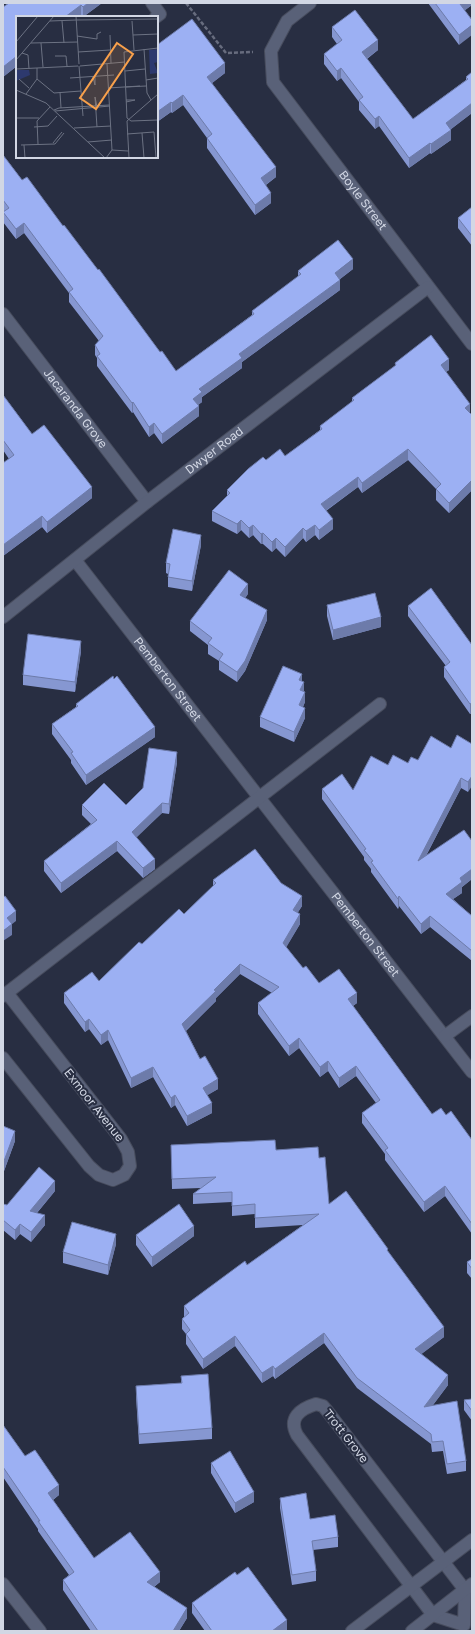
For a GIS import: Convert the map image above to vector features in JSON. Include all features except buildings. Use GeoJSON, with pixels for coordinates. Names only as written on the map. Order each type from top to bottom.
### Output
{"type":"FeatureCollection","features":[{"type":"Feature","properties":{"kind":"street"},"geometry":{"type":"LineString","coordinates":[[152,3],[160,14],[157,16]]}},
{"type":"Feature","properties":{"kind":"street"},"geometry":{"type":"LineString","coordinates":[[271,50],[287,21],[310,3]]}},
{"type":"Feature","properties":{"kind":"street","name":"Boyle Street"},"geometry":{"type":"LineString","coordinates":[[271,50],[273,82],[472,344]]}},
{"type":"Feature","properties":{"kind":"street","name":"Dwyer Road"},"geometry":{"type":"LineString","coordinates":[[3,617],[147,502],[428,287]]}},
{"type":"Feature","properties":{"kind":"street","name":"Jacaranda Grove"},"geometry":{"type":"LineString","coordinates":[[3,314],[147,502]]}},
{"type":"Feature","properties":{"kind":"street","name":"Pemberton Street"},"geometry":{"type":"LineString","coordinates":[[75,560],[472,1072]]}},
{"type":"Feature","properties":{"kind":"street"},"geometry":{"type":"LineString","coordinates":[[259,798],[380,704]]}},
{"type":"Feature","properties":{"kind":"street","name":"Exmoor Avenue"},"geometry":{"type":"LineString","coordinates":[[3,1058],[89,1166],[99,1175],[113,1180],[124,1175],[130,1166],[128,1152],[121,1139],[5,995],[259,798]]}},
{"type":"Feature","properties":{"kind":"street"},"geometry":{"type":"LineString","coordinates":[[445,1036],[472,1016]]}},
{"type":"Feature","properties":{"kind":"street","name":"Trott Grove"},"geometry":{"type":"LineString","coordinates":[[433,1615],[297,1435],[294,1428],[294,1420],[296,1415],[309,1406],[316,1404],[323,1406],[444,1562],[469,1587]]}},
{"type":"Feature","properties":{"kind":"street"},"geometry":{"type":"LineString","coordinates":[[352,1631],[472,1540]]}},
{"type":"Feature","properties":{"kind":"street"},"geometry":{"type":"LineString","coordinates":[[3,1584],[40,1631]]}},
{"type":"Feature","properties":{"kind":"street"},"geometry":{"type":"LineString","coordinates":[[412,1631],[469,1587]]}},
{"type":"Feature","properties":{"kind":"street"},"geometry":{"type":"LineString","coordinates":[[433,1615],[466,1628],[469,1587]]}},
{"type":"Feature","properties":{"kind":"path"},"geometry":{"type":"LineString","coordinates":[[186,3],[226,53],[271,50]]}}]}
